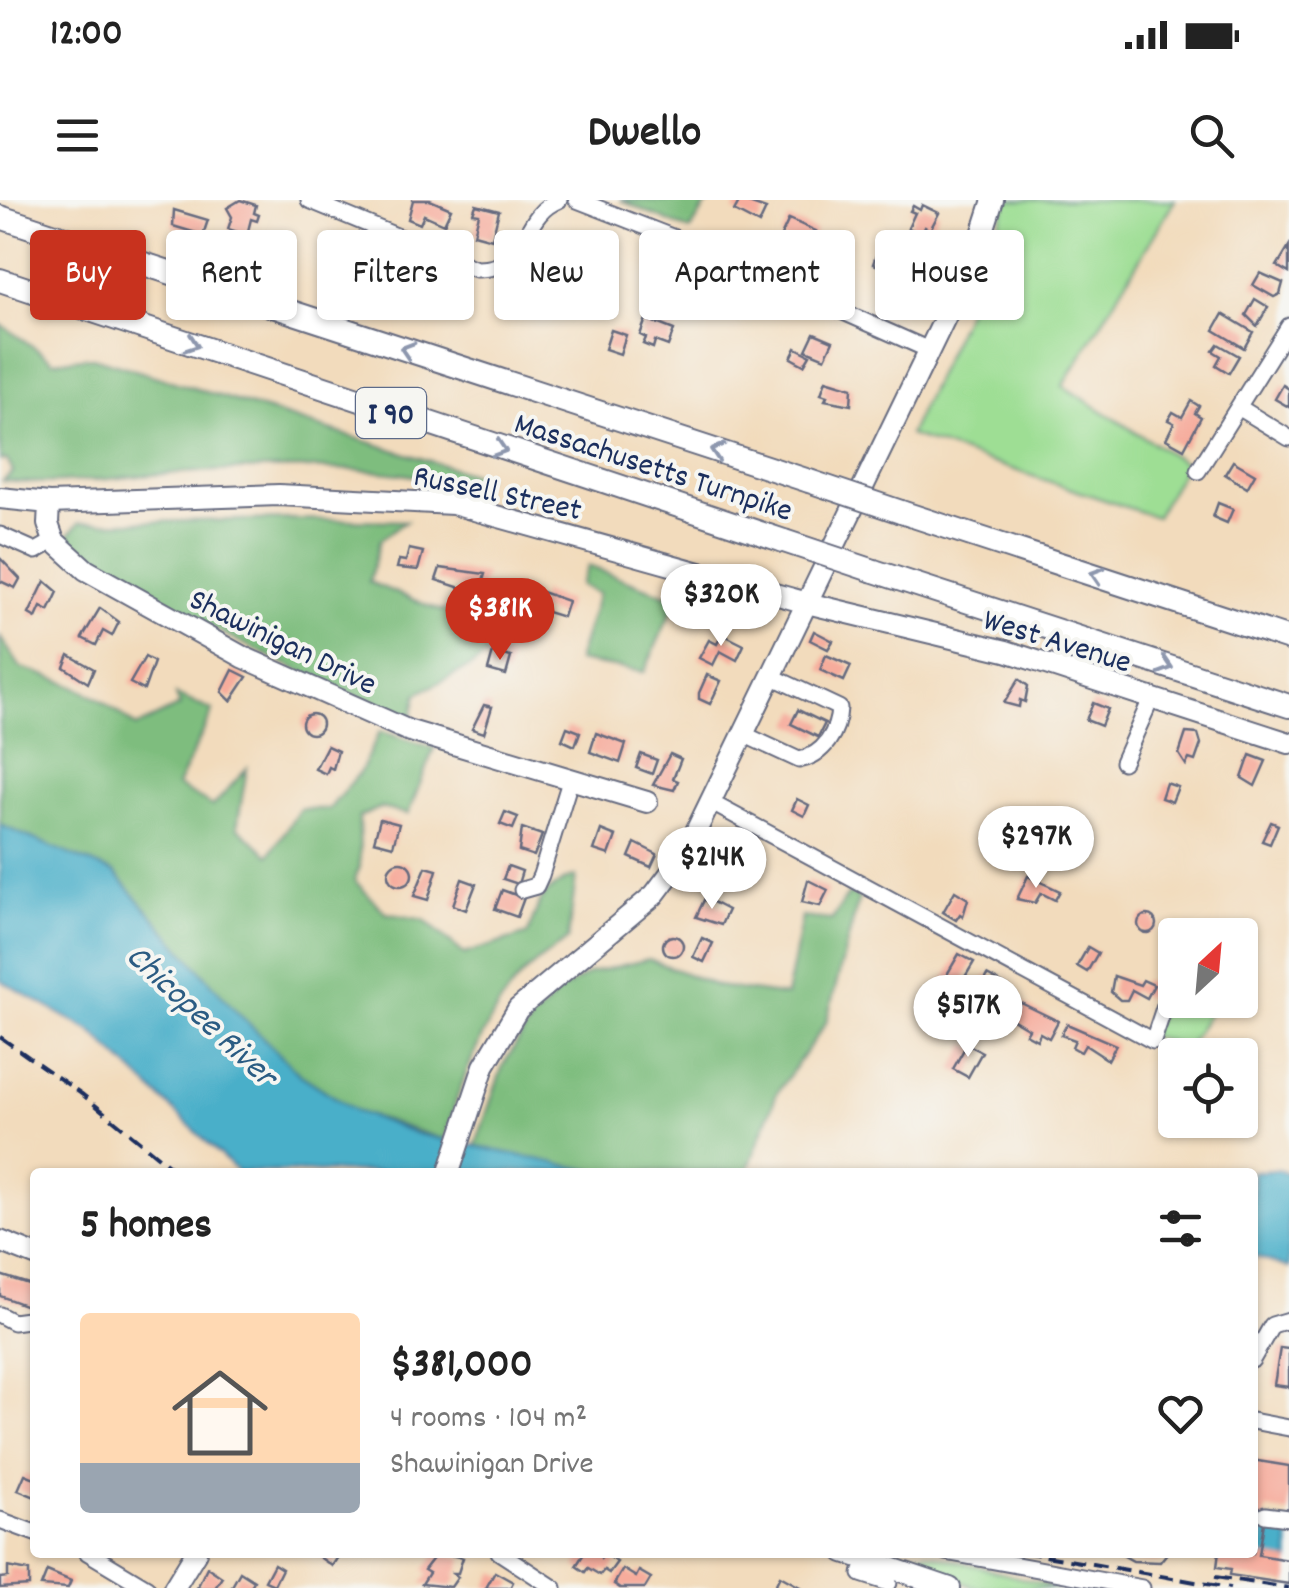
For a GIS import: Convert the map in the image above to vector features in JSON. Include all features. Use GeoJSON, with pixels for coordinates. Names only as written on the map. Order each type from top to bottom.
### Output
{"type":"FeatureCollection","features":[{"type":"Feature","properties":{"kind":"highway","name":"Massachusetts Turnpike"},"geometry":{"type":"LineString","coordinates":[[0,217],[1289,639]]}},
{"type":"Feature","properties":{"kind":"highway","name":"Massachusetts Turnpike"},"geometry":{"type":"LineString","coordinates":[[0,280],[1289,706]]}},
{"type":"Feature","properties":{"kind":"main road"},"geometry":{"type":"LineString","coordinates":[[450,1168],[484,1066],[518,1009],[654,895],[684,854],[975,256],[993,200]]}},
{"type":"Feature","properties":{"kind":"main road","name":"Russell Street"},"geometry":{"type":"LineString","coordinates":[[48,503],[279,495],[453,504],[807,604]]}},
{"type":"Feature","properties":{"kind":"main road"},"geometry":{"type":"LineString","coordinates":[[0,498],[48,503],[54,542]]}},
{"type":"Feature","properties":{"kind":"main road","name":"Shawinigan Drive"},"geometry":{"type":"LineString","coordinates":[[54,542],[122,594],[352,708],[407,730],[648,802]]}},
{"type":"Feature","properties":{"kind":"main road","name":"West Avenue"},"geometry":{"type":"LineString","coordinates":[[807,604],[1006,651],[1289,742]]}},
{"type":"Feature","properties":{"kind":"main road"},"geometry":{"type":"LineString","coordinates":[[0,1241],[30,1253]]}},
{"type":"Feature","properties":{"kind":"main road"},"geometry":{"type":"LineString","coordinates":[[174,1588],[192,1558]]}},
{"type":"Feature","properties":{"kind":"main road"},"geometry":{"type":"LineString","coordinates":[[863,1558],[890,1580],[945,1587]]}},
{"type":"Feature","properties":{"kind":"street"},"geometry":{"type":"LineString","coordinates":[[309,200],[476,269],[496,269],[510,260],[540,212],[560,200]]}},
{"type":"Feature","properties":{"kind":"street"},"geometry":{"type":"LineString","coordinates":[[577,200],[695,246],[929,350]]}},
{"type":"Feature","properties":{"kind":"street"},"geometry":{"type":"LineString","coordinates":[[1198,471],[1289,326]]}},
{"type":"Feature","properties":{"kind":"street"},"geometry":{"type":"LineString","coordinates":[[1240,408],[1289,438]]}},
{"type":"Feature","properties":{"kind":"street"},"geometry":{"type":"LineString","coordinates":[[0,536],[36,551],[54,542]]}},
{"type":"Feature","properties":{"kind":"street"},"geometry":{"type":"LineString","coordinates":[[743,734],[799,760],[828,744],[839,708],[772,676]]}},
{"type":"Feature","properties":{"kind":"street"},"geometry":{"type":"LineString","coordinates":[[1124,762],[1151,699]]}},
{"type":"Feature","properties":{"kind":"street"},"geometry":{"type":"LineString","coordinates":[[522,890],[536,886],[572,778]]}},
{"type":"Feature","properties":{"kind":"street"},"geometry":{"type":"LineString","coordinates":[[710,802],[1154,1041],[1161,1018]]}},
{"type":"Feature","properties":{"kind":"street"},"geometry":{"type":"LineString","coordinates":[[0,1315],[13,1322],[30,1320]]}},
{"type":"Feature","properties":{"kind":"street"},"geometry":{"type":"LineString","coordinates":[[1258,1349],[1272,1324],[1289,1320]]}},
{"type":"Feature","properties":{"kind":"street"},"geometry":{"type":"LineString","coordinates":[[1258,1422],[1289,1428]]}},
{"type":"Feature","properties":{"kind":"street"},"geometry":{"type":"LineString","coordinates":[[1258,1514],[1289,1518]]}},
{"type":"Feature","properties":{"kind":"street"},"geometry":{"type":"LineString","coordinates":[[0,1520],[30,1531]]}},
{"type":"Feature","properties":{"kind":"street"},"geometry":{"type":"LineString","coordinates":[[97,1558],[147,1588]]}},
{"type":"Feature","properties":{"kind":"street"},"geometry":{"type":"LineString","coordinates":[[509,1558],[554,1588]]}},
{"type":"Feature","properties":{"kind":"street"},"geometry":{"type":"LineString","coordinates":[[977,1558],[1081,1583],[1142,1588]]}},
{"type":"Feature","properties":{"kind":"green space"},"geometry":{"type":"Polygon","coordinates":[[[620,200],[717,200],[706,205],[688,230],[620,200]]]}},
{"type":"Feature","properties":{"kind":"green space"},"geometry":{"type":"Polygon","coordinates":[[[1007,200],[1175,200],[1063,386],[1186,464],[1156,517],[909,435],[963,320],[1024,320],[1024,230],[997,230],[1007,200]]]}},
{"type":"Feature","properties":{"kind":"green space"},"geometry":{"type":"Polygon","coordinates":[[[0,324],[54,361],[93,357],[485,478],[472,487],[396,473],[280,468],[64,482],[3,481],[13,472],[7,460],[0,460],[0,324]]]}},
{"type":"Feature","properties":{"kind":"green space"},"geometry":{"type":"Polygon","coordinates":[[[406,521],[380,540],[369,582],[441,611],[496,608],[508,639],[475,664],[417,694],[411,720],[295,669],[152,596],[106,570],[67,537],[79,523],[406,521]]]}},
{"type":"Feature","properties":{"kind":"green space"},"geometry":{"type":"Polygon","coordinates":[[[588,566],[677,599],[644,672],[577,661],[598,594],[580,585],[588,566]]]}},
{"type":"Feature","properties":{"kind":"green space"},"geometry":{"type":"Polygon","coordinates":[[[0,637],[21,668],[82,690],[136,727],[180,706],[176,695],[213,711],[177,786],[213,806],[247,768],[237,827],[269,855],[300,809],[329,809],[360,772],[380,731],[434,748],[408,814],[380,808],[359,817],[360,867],[354,880],[386,913],[424,920],[464,954],[528,934],[543,898],[556,885],[576,876],[568,939],[525,973],[495,1012],[465,1077],[445,1140],[358,1112],[299,1074],[234,1009],[115,873],[0,825],[0,637]]]}},
{"type":"Feature","properties":{"kind":"green space"},"geometry":{"type":"Polygon","coordinates":[[[849,893],[859,898],[826,1023],[777,1093],[749,1168],[578,1168],[475,1147],[503,1065],[531,1021],[560,991],[590,973],[649,959],[717,986],[786,996],[802,917],[832,920],[849,893]]]}},
{"type":"Feature","properties":{"kind":"green space"},"geometry":{"type":"Polygon","coordinates":[[[1158,1017],[1206,1018],[1193,1038],[1148,1035],[1158,1017]]]}},
{"type":"Feature","properties":{"kind":"green space"},"geometry":{"type":"Polygon","coordinates":[[[905,1558],[947,1558],[1058,1588],[975,1588],[905,1558]]]}},
{"type":"Feature","properties":{"kind":"water","name":"Chicopee River"},"geometry":{"type":"Polygon","coordinates":[[[0,825],[115,873],[234,1009],[299,1074],[358,1112],[418,1134],[579,1168],[234,1168],[92,1032],[0,980],[0,825]]]}},
{"type":"Feature","properties":{"kind":"water"},"geometry":{"type":"Polygon","coordinates":[[[1277,1170],[1289,1174],[1289,1268],[1258,1258],[1258,1172],[1277,1170]]]}},
{"type":"Feature","properties":{"kind":"water"},"geometry":{"type":"Polygon","coordinates":[[[1258,1519],[1289,1523],[1289,1561],[1258,1556],[1258,1519]]]}},
{"type":"Feature","properties":{"kind":"building"},"geometry":{"type":"Polygon","coordinates":[[[240,200],[256,205],[254,213],[259,215],[257,221],[251,219],[248,230],[231,230],[228,229],[232,217],[227,208],[240,200]]]}},
{"type":"Feature","properties":{"kind":"building"},"geometry":{"type":"Polygon","coordinates":[[[413,200],[430,200],[451,209],[444,224],[424,215],[420,224],[408,219],[413,200]]]}},
{"type":"Feature","properties":{"kind":"building"},"geometry":{"type":"Polygon","coordinates":[[[740,200],[766,209],[759,224],[734,211],[740,200]]]}},
{"type":"Feature","properties":{"kind":"building"},"geometry":{"type":"Polygon","coordinates":[[[476,205],[499,211],[492,239],[474,234],[479,214],[473,213],[476,205]]]}},
{"type":"Feature","properties":{"kind":"building"},"geometry":{"type":"Polygon","coordinates":[[[922,205],[939,213],[930,230],[908,228],[915,213],[910,211],[913,206],[920,210],[922,205]]]}},
{"type":"Feature","properties":{"kind":"building"},"geometry":{"type":"Polygon","coordinates":[[[174,210],[208,220],[205,230],[173,226],[174,210]]]}},
{"type":"Feature","properties":{"kind":"building"},"geometry":{"type":"Polygon","coordinates":[[[789,219],[814,230],[784,230],[789,219]]]}},
{"type":"Feature","properties":{"kind":"building"},"geometry":{"type":"Polygon","coordinates":[[[1289,246],[1289,273],[1277,266],[1289,246]]]}},
{"type":"Feature","properties":{"kind":"building"},"geometry":{"type":"Polygon","coordinates":[[[1260,273],[1283,283],[1280,294],[1274,297],[1253,285],[1260,273]]]}},
{"type":"Feature","properties":{"kind":"building"},"geometry":{"type":"Polygon","coordinates":[[[1255,299],[1268,307],[1257,326],[1246,315],[1255,299]]]}},
{"type":"Feature","properties":{"kind":"building"},"geometry":{"type":"Polygon","coordinates":[[[1223,314],[1253,332],[1244,348],[1214,330],[1223,314]]]}},
{"type":"Feature","properties":{"kind":"building"},"geometry":{"type":"Polygon","coordinates":[[[646,320],[674,330],[668,346],[655,341],[653,348],[643,344],[646,338],[640,335],[646,320]]]}},
{"type":"Feature","properties":{"kind":"building"},"geometry":{"type":"Polygon","coordinates":[[[611,330],[626,335],[620,354],[605,349],[611,330]]]}},
{"type":"Feature","properties":{"kind":"building"},"geometry":{"type":"Polygon","coordinates":[[[814,333],[833,341],[825,358],[806,350],[814,333]]]}},
{"type":"Feature","properties":{"kind":"building"},"geometry":{"type":"Polygon","coordinates":[[[1218,344],[1239,356],[1229,373],[1216,365],[1221,356],[1213,351],[1218,344]]]}},
{"type":"Feature","properties":{"kind":"building"},"geometry":{"type":"Polygon","coordinates":[[[796,348],[810,355],[804,365],[791,358],[796,348]]]}},
{"type":"Feature","properties":{"kind":"building"},"geometry":{"type":"Polygon","coordinates":[[[826,380],[852,388],[851,405],[825,400],[827,396],[821,394],[826,380]]]}},
{"type":"Feature","properties":{"kind":"building"},"geometry":{"type":"Polygon","coordinates":[[[1283,385],[1289,389],[1289,407],[1275,399],[1283,385]]]}},
{"type":"Feature","properties":{"kind":"building"},"geometry":{"type":"Polygon","coordinates":[[[1191,401],[1199,406],[1195,413],[1201,417],[1184,449],[1166,439],[1174,423],[1168,420],[1173,412],[1182,417],[1191,401]]]}},
{"type":"Feature","properties":{"kind":"building"},"geometry":{"type":"Polygon","coordinates":[[[1233,461],[1255,474],[1247,488],[1225,474],[1233,461]]]}},
{"type":"Feature","properties":{"kind":"building"},"geometry":{"type":"Polygon","coordinates":[[[1218,503],[1233,509],[1227,523],[1213,517],[1218,503]]]}},
{"type":"Feature","properties":{"kind":"building"},"geometry":{"type":"Polygon","coordinates":[[[409,549],[423,552],[418,570],[397,568],[399,560],[406,561],[409,549]]]}},
{"type":"Feature","properties":{"kind":"building"},"geometry":{"type":"Polygon","coordinates":[[[0,558],[20,579],[15,588],[0,581],[0,558]]]}},
{"type":"Feature","properties":{"kind":"building"},"geometry":{"type":"Polygon","coordinates":[[[440,568],[485,574],[479,594],[436,580],[440,568]]]}},
{"type":"Feature","properties":{"kind":"building"},"geometry":{"type":"Polygon","coordinates":[[[45,581],[58,592],[49,611],[41,607],[36,618],[29,614],[45,581]]]}},
{"type":"Feature","properties":{"kind":"building"},"geometry":{"type":"Polygon","coordinates":[[[542,592],[568,601],[563,617],[537,609],[542,592]]]}},
{"type":"Feature","properties":{"kind":"building"},"geometry":{"type":"Polygon","coordinates":[[[100,608],[119,622],[112,636],[103,631],[96,645],[82,638],[100,608]]]}},
{"type":"Feature","properties":{"kind":"building"},"geometry":{"type":"Polygon","coordinates":[[[814,631],[833,641],[828,649],[810,640],[814,631]]]}},
{"type":"Feature","properties":{"kind":"building"},"geometry":{"type":"Polygon","coordinates":[[[722,634],[744,645],[737,660],[720,651],[713,665],[699,658],[709,640],[717,644],[722,634]]]}},
{"type":"Feature","properties":{"kind":"building"},"geometry":{"type":"Polygon","coordinates":[[[493,652],[511,657],[506,675],[488,670],[493,652]]]}},
{"type":"Feature","properties":{"kind":"building"},"geometry":{"type":"Polygon","coordinates":[[[69,655],[94,669],[88,683],[64,667],[69,655]]]}},
{"type":"Feature","properties":{"kind":"building"},"geometry":{"type":"Polygon","coordinates":[[[826,655],[851,666],[844,681],[820,670],[826,655]]]}},
{"type":"Feature","properties":{"kind":"building"},"geometry":{"type":"Polygon","coordinates":[[[145,657],[154,662],[144,690],[130,683],[145,657]]]}},
{"type":"Feature","properties":{"kind":"building"},"geometry":{"type":"Polygon","coordinates":[[[233,670],[247,677],[231,701],[222,692],[233,670]]]}},
{"type":"Feature","properties":{"kind":"building"},"geometry":{"type":"Polygon","coordinates":[[[707,675],[721,681],[710,704],[699,699],[707,675]]]}},
{"type":"Feature","properties":{"kind":"building"},"geometry":{"type":"Polygon","coordinates":[[[1019,679],[1028,686],[1025,702],[1020,700],[1019,707],[1004,703],[1019,679]]]}},
{"type":"Feature","properties":{"kind":"building"},"geometry":{"type":"Polygon","coordinates":[[[1093,703],[1108,709],[1101,726],[1086,720],[1093,703]]]}},
{"type":"Feature","properties":{"kind":"building"},"geometry":{"type":"Polygon","coordinates":[[[484,705],[492,707],[484,733],[472,729],[484,705]]]}},
{"type":"Feature","properties":{"kind":"building"},"geometry":{"type":"Polygon","coordinates":[[[798,710],[825,723],[818,737],[791,724],[798,710]]]}},
{"type":"Feature","properties":{"kind":"building"},"geometry":{"type":"Polygon","coordinates":[[[312,714],[322,724],[312,734],[302,724],[312,714]]]}},
{"type":"Feature","properties":{"kind":"building"},"geometry":{"type":"Polygon","coordinates":[[[567,727],[580,732],[575,746],[562,740],[567,727]]]}},
{"type":"Feature","properties":{"kind":"building"},"geometry":{"type":"Polygon","coordinates":[[[596,733],[626,744],[620,763],[590,752],[596,733]]]}},
{"type":"Feature","properties":{"kind":"building"},"geometry":{"type":"Polygon","coordinates":[[[1186,733],[1198,734],[1201,744],[1195,761],[1189,759],[1186,765],[1179,754],[1186,733]]]}},
{"type":"Feature","properties":{"kind":"building"},"geometry":{"type":"Polygon","coordinates":[[[327,746],[338,751],[333,769],[329,767],[326,774],[315,769],[327,746]]]}},
{"type":"Feature","properties":{"kind":"building"},"geometry":{"type":"Polygon","coordinates":[[[641,754],[657,760],[652,774],[636,768],[641,754]]]}},
{"type":"Feature","properties":{"kind":"building"},"geometry":{"type":"Polygon","coordinates":[[[670,754],[681,759],[673,779],[678,781],[674,790],[653,785],[670,754]]]}},
{"type":"Feature","properties":{"kind":"building"},"geometry":{"type":"Polygon","coordinates":[[[1250,755],[1266,761],[1255,786],[1242,778],[1250,755]]]}},
{"type":"Feature","properties":{"kind":"building"},"geometry":{"type":"Polygon","coordinates":[[[1166,783],[1178,787],[1172,802],[1161,798],[1166,783]]]}},
{"type":"Feature","properties":{"kind":"building"},"geometry":{"type":"Polygon","coordinates":[[[797,799],[809,805],[804,816],[792,810],[797,799]]]}},
{"type":"Feature","properties":{"kind":"building"},"geometry":{"type":"Polygon","coordinates":[[[505,812],[518,817],[513,829],[500,824],[505,812]]]}},
{"type":"Feature","properties":{"kind":"building"},"geometry":{"type":"Polygon","coordinates":[[[380,819],[399,824],[393,846],[374,841],[380,819]]]}},
{"type":"Feature","properties":{"kind":"building"},"geometry":{"type":"Polygon","coordinates":[[[1271,822],[1278,825],[1270,844],[1262,841],[1271,822]]]}},
{"type":"Feature","properties":{"kind":"building"},"geometry":{"type":"Polygon","coordinates":[[[522,828],[542,835],[534,856],[519,851],[522,828]]]}},
{"type":"Feature","properties":{"kind":"building"},"geometry":{"type":"Polygon","coordinates":[[[601,830],[616,836],[609,855],[594,850],[601,830]]]}},
{"type":"Feature","properties":{"kind":"building"},"geometry":{"type":"Polygon","coordinates":[[[735,831],[752,838],[744,857],[739,854],[726,870],[718,861],[735,831]]]}},
{"type":"Feature","properties":{"kind":"building"},"geometry":{"type":"Polygon","coordinates":[[[635,843],[657,854],[651,867],[629,857],[635,843]]]}},
{"type":"Feature","properties":{"kind":"building"},"geometry":{"type":"Polygon","coordinates":[[[400,862],[412,874],[400,886],[388,874],[400,862]]]}},
{"type":"Feature","properties":{"kind":"building"},"geometry":{"type":"Polygon","coordinates":[[[508,866],[522,871],[518,884],[503,879],[508,866]]]}},
{"type":"Feature","properties":{"kind":"building"},"geometry":{"type":"Polygon","coordinates":[[[426,867],[437,870],[428,900],[414,896],[426,867]]]}},
{"type":"Feature","properties":{"kind":"building"},"geometry":{"type":"Polygon","coordinates":[[[1028,876],[1060,891],[1055,900],[1041,893],[1035,903],[1017,899],[1028,876]]]}},
{"type":"Feature","properties":{"kind":"building"},"geometry":{"type":"Polygon","coordinates":[[[462,879],[476,884],[466,910],[453,905],[462,879]]]}},
{"type":"Feature","properties":{"kind":"building"},"geometry":{"type":"Polygon","coordinates":[[[808,880],[828,890],[820,906],[802,902],[808,880]]]}},
{"type":"Feature","properties":{"kind":"building"},"geometry":{"type":"Polygon","coordinates":[[[502,890],[524,898],[517,917],[495,909],[502,890]]]}},
{"type":"Feature","properties":{"kind":"building"},"geometry":{"type":"Polygon","coordinates":[[[955,891],[968,899],[963,916],[960,914],[956,920],[943,912],[955,891]]]}},
{"type":"Feature","properties":{"kind":"building"},"geometry":{"type":"Polygon","coordinates":[[[705,898],[728,910],[721,925],[696,917],[705,898]]]}},
{"type":"Feature","properties":{"kind":"building"},"geometry":{"type":"Polygon","coordinates":[[[1147,915],[1156,924],[1147,933],[1138,924],[1147,915]]]}},
{"type":"Feature","properties":{"kind":"building"},"geometry":{"type":"Polygon","coordinates":[[[673,936],[683,946],[673,956],[663,946],[673,936]]]}},
{"type":"Feature","properties":{"kind":"building"},"geometry":{"type":"Polygon","coordinates":[[[702,938],[713,943],[704,962],[693,957],[702,938]]]}},
{"type":"Feature","properties":{"kind":"building"},"geometry":{"type":"Polygon","coordinates":[[[1088,947],[1098,953],[1087,972],[1077,966],[1088,947]]]}},
{"type":"Feature","properties":{"kind":"building"},"geometry":{"type":"Polygon","coordinates":[[[959,954],[974,962],[965,977],[970,985],[965,995],[942,983],[959,954]]]}},
{"type":"Feature","properties":{"kind":"building"},"geometry":{"type":"Polygon","coordinates":[[[987,975],[1009,987],[1003,1000],[980,988],[987,975]]]}},
{"type":"Feature","properties":{"kind":"building"},"geometry":{"type":"Polygon","coordinates":[[[1114,976],[1140,985],[1143,980],[1154,985],[1147,998],[1132,990],[1127,1000],[1120,1000],[1111,992],[1114,976]]]}},
{"type":"Feature","properties":{"kind":"building"},"geometry":{"type":"Polygon","coordinates":[[[1021,1003],[1058,1021],[1049,1038],[1040,1033],[1037,1040],[1026,1034],[1029,1029],[1012,1019],[1021,1003]]]}},
{"type":"Feature","properties":{"kind":"building"},"geometry":{"type":"Polygon","coordinates":[[[1067,1024],[1116,1045],[1108,1060],[1085,1045],[1081,1052],[1072,1047],[1075,1040],[1061,1035],[1067,1024]]]}},
{"type":"Feature","properties":{"kind":"building"},"geometry":{"type":"Polygon","coordinates":[[[967,1044],[982,1052],[968,1077],[953,1069],[967,1044]]]}},
{"type":"Feature","properties":{"kind":"building"},"geometry":{"type":"Polygon","coordinates":[[[0,1275],[30,1284],[30,1307],[0,1296],[0,1275]]]}},
{"type":"Feature","properties":{"kind":"building"},"geometry":{"type":"Polygon","coordinates":[[[1280,1348],[1289,1349],[1289,1387],[1274,1385],[1280,1348]]]}},
{"type":"Feature","properties":{"kind":"building"},"geometry":{"type":"Polygon","coordinates":[[[1258,1461],[1289,1466],[1289,1513],[1266,1509],[1259,1555],[1289,1560],[1289,1584],[1230,1575],[1231,1569],[1217,1567],[1218,1558],[1258,1558],[1258,1461]]]}},
{"type":"Feature","properties":{"kind":"building"},"geometry":{"type":"Polygon","coordinates":[[[25,1474],[30,1476],[30,1495],[18,1490],[25,1474]]]}},
{"type":"Feature","properties":{"kind":"building"},"geometry":{"type":"Polygon","coordinates":[[[321,1558],[337,1558],[332,1566],[321,1558]]]}},
{"type":"Feature","properties":{"kind":"building"},"geometry":{"type":"Polygon","coordinates":[[[433,1558],[463,1558],[458,1573],[453,1573],[458,1577],[451,1587],[422,1584],[429,1573],[424,1570],[433,1558]]]}},
{"type":"Feature","properties":{"kind":"building"},"geometry":{"type":"Polygon","coordinates":[[[581,1558],[611,1558],[617,1562],[609,1573],[604,1570],[600,1575],[576,1566],[581,1558]]]}},
{"type":"Feature","properties":{"kind":"building"},"geometry":{"type":"Polygon","coordinates":[[[1128,1558],[1163,1558],[1160,1562],[1128,1558]]]}},
{"type":"Feature","properties":{"kind":"building"},"geometry":{"type":"Polygon","coordinates":[[[274,1564],[282,1569],[274,1585],[265,1581],[274,1564]]]}},
{"type":"Feature","properties":{"kind":"building"},"geometry":{"type":"Polygon","coordinates":[[[8,1567],[29,1571],[29,1586],[0,1588],[0,1578],[8,1577],[8,1567]]]}},
{"type":"Feature","properties":{"kind":"building"},"geometry":{"type":"Polygon","coordinates":[[[207,1567],[222,1577],[215,1588],[197,1588],[207,1567]]]}},
{"type":"Feature","properties":{"kind":"building"},"geometry":{"type":"Polygon","coordinates":[[[623,1569],[636,1577],[639,1571],[651,1578],[645,1588],[620,1588],[614,1584],[623,1569]]]}},
{"type":"Feature","properties":{"kind":"building"},"geometry":{"type":"Polygon","coordinates":[[[47,1571],[71,1581],[68,1588],[41,1586],[47,1571]]]}},
{"type":"Feature","properties":{"kind":"building"},"geometry":{"type":"Polygon","coordinates":[[[240,1572],[254,1581],[250,1588],[231,1588],[240,1572]]]}},
{"type":"Feature","properties":{"kind":"building"},"geometry":{"type":"Polygon","coordinates":[[[495,1572],[513,1582],[510,1588],[486,1588],[495,1572]]]}},
{"type":"Feature","properties":{"kind":"building"},"geometry":{"type":"Polygon","coordinates":[[[780,1576],[802,1588],[774,1588],[780,1576]]]}},
{"type":"Feature","properties":{"kind":"railway"},"geometry":{"type":"LineString","coordinates":[[0,1037],[83,1095],[172,1168]]}},
{"type":"Feature","properties":{"kind":"railway"},"geometry":{"type":"LineString","coordinates":[[1058,1558],[1230,1588]]}},
{"type":"Feature","properties":{"kind":"railway"},"geometry":{"type":"LineString","coordinates":[[1215,1577],[1289,1588]]}}]}
